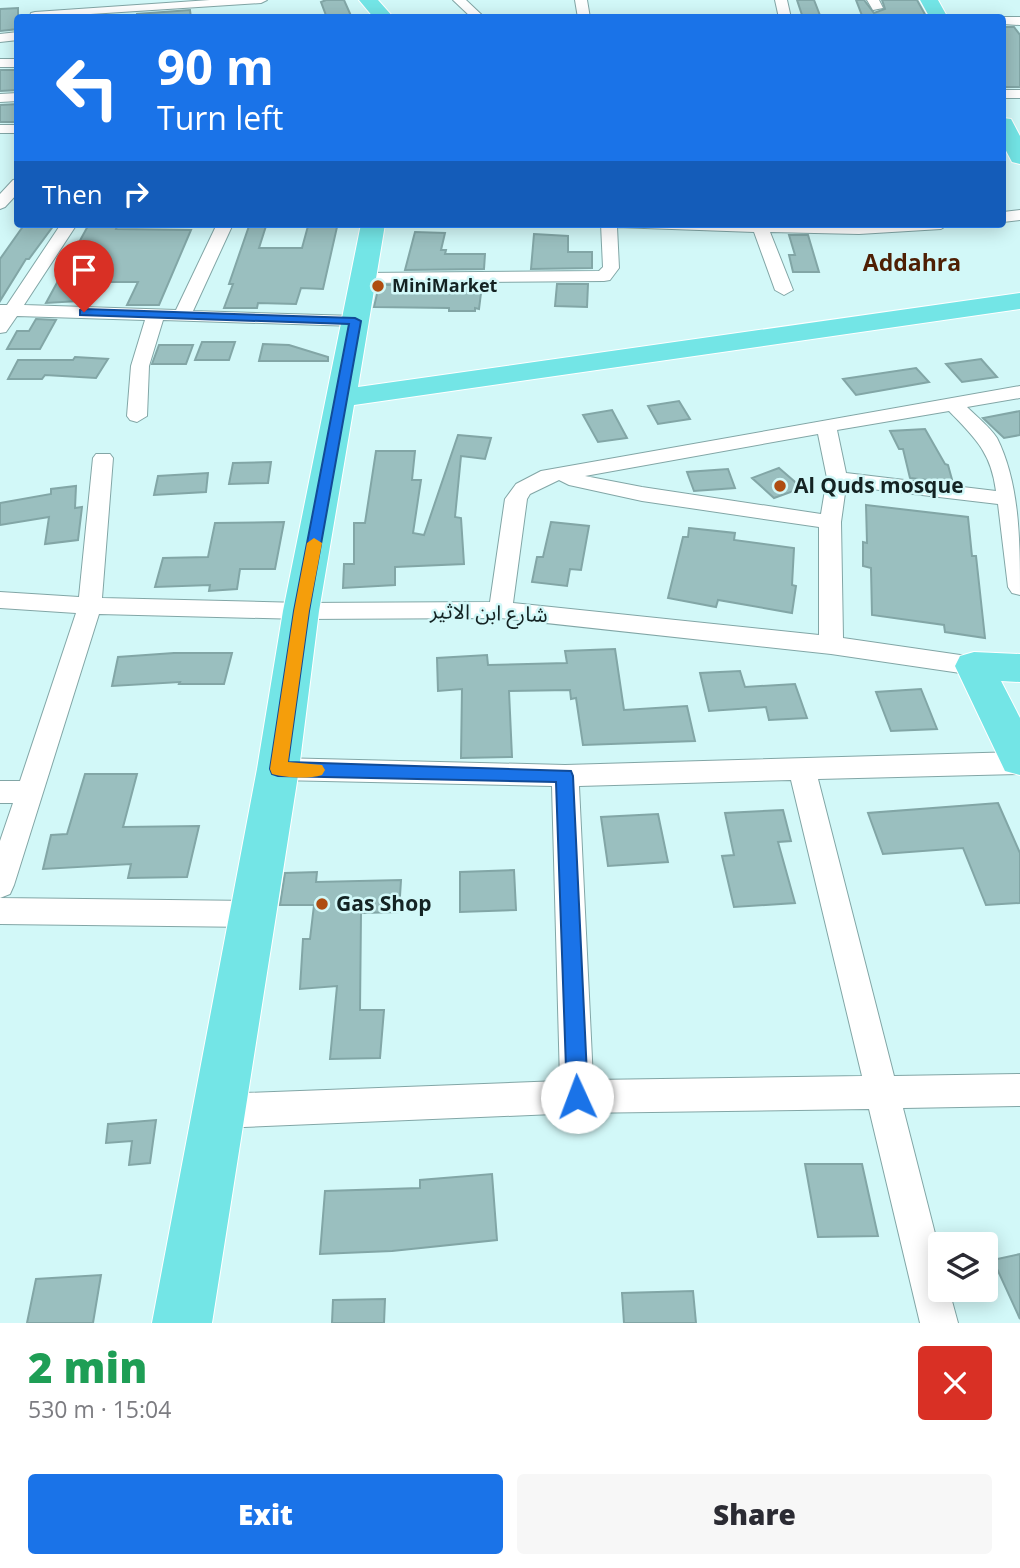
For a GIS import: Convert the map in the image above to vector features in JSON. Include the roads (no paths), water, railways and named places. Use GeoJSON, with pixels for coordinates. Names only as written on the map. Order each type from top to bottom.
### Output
{"type":"FeatureCollection","features":[{"type":"Feature","properties":{"kind":"main road"},"geometry":{"type":"LineString","coordinates":[[368,0],[381,14]]}},
{"type":"Feature","properties":{"kind":"main road"},"geometry":{"type":"LineString","coordinates":[[1006,131],[1020,157]]}},
{"type":"Feature","properties":{"kind":"main road"},"geometry":{"type":"LineString","coordinates":[[182,1323],[278,769],[301,611],[344,392],[372,228]]}},
{"type":"Feature","properties":{"kind":"main road"},"geometry":{"type":"LineString","coordinates":[[344,392],[1020,287]]}},
{"type":"Feature","properties":{"kind":"main road"},"geometry":{"type":"LineString","coordinates":[[344,392],[1020,301]]}},
{"type":"Feature","properties":{"kind":"main road"},"geometry":{"type":"LineString","coordinates":[[1020,668],[974,666],[1020,761]]}},
{"type":"Feature","properties":{"kind":"street"},"geometry":{"type":"LineString","coordinates":[[50,14],[125,4],[261,0]]}},
{"type":"Feature","properties":{"kind":"street"},"geometry":{"type":"LineString","coordinates":[[459,0],[475,14]]}},
{"type":"Feature","properties":{"kind":"street"},"geometry":{"type":"LineString","coordinates":[[211,3],[219,14]]}},
{"type":"Feature","properties":{"kind":"street"},"geometry":{"type":"LineString","coordinates":[[0,204],[14,188]]}},
{"type":"Feature","properties":{"kind":"street"},"geometry":{"type":"LineString","coordinates":[[0,328],[6,311],[66,228]]}},
{"type":"Feature","properties":{"kind":"street"},"geometry":{"type":"LineString","coordinates":[[183,314],[223,228]]}},
{"type":"Feature","properties":{"kind":"street"},"geometry":{"type":"LineString","coordinates":[[364,278],[604,276],[611,268],[609,228]]}},
{"type":"Feature","properties":{"kind":"street"},"geometry":{"type":"LineString","coordinates":[[760,228],[784,290]]}},
{"type":"Feature","properties":{"kind":"street"},"geometry":{"type":"LineString","coordinates":[[826,228],[875,228]]}},
{"type":"Feature","properties":{"kind":"street"},"geometry":{"type":"LineString","coordinates":[[6,311],[355,321]]}},
{"type":"Feature","properties":{"kind":"street"},"geometry":{"type":"LineString","coordinates":[[137,416],[141,366],[156,314]]}},
{"type":"Feature","properties":{"kind":"street"},"geometry":{"type":"LineString","coordinates":[[500,610],[516,499],[523,489],[548,476],[1020,392]]}},
{"type":"Feature","properties":{"kind":"street"},"geometry":{"type":"LineString","coordinates":[[953,404],[988,439],[1003,467],[1020,587]]}},
{"type":"Feature","properties":{"kind":"street"},"geometry":{"type":"LineString","coordinates":[[827,428],[836,478],[830,522],[831,645]]}},
{"type":"Feature","properties":{"kind":"street"},"geometry":{"type":"LineString","coordinates":[[0,885],[90,606],[103,458]]}},
{"type":"Feature","properties":{"kind":"street"},"geometry":{"type":"LineString","coordinates":[[548,476],[642,494],[830,522]]}},
{"type":"Feature","properties":{"kind":"street"},"geometry":{"type":"LineString","coordinates":[[836,478],[1009,499]]}},
{"type":"Feature","properties":{"kind":"street","name":"شارع ابن الاثير"},"geometry":{"type":"LineString","coordinates":[[0,600],[90,606],[301,611],[500,610],[831,645],[974,666]]}},
{"type":"Feature","properties":{"kind":"street"},"geometry":{"type":"LineString","coordinates":[[278,769],[565,776],[1020,761]]}},
{"type":"Feature","properties":{"kind":"street"},"geometry":{"type":"LineString","coordinates":[[802,769],[939,1323]]}},
{"type":"Feature","properties":{"kind":"street"},"geometry":{"type":"LineString","coordinates":[[565,776],[577,1097]]}},
{"type":"Feature","properties":{"kind":"street"},"geometry":{"type":"LineString","coordinates":[[0,792],[31,792]]}},
{"type":"Feature","properties":{"kind":"street"},"geometry":{"type":"LineString","coordinates":[[0,911],[253,914]]}},
{"type":"Feature","properties":{"kind":"street"},"geometry":{"type":"LineString","coordinates":[[219,1111],[577,1097],[1020,1090]]}},
{"type":"Feature","properties":{"kind":"place","name":"MiniMarket"},"geometry":{"type":"Point","coordinates":[378,286]}},
{"type":"Feature","properties":{"kind":"place","name":"Al Quds mosque"},"geometry":{"type":"Point","coordinates":[780,486]}},
{"type":"Feature","properties":{"kind":"place","name":"Gas Shop"},"geometry":{"type":"Point","coordinates":[322,904]}},
{"type":"Feature","properties":{"kind":"district","name":"Addahra"},"geometry":{"type":"Point","coordinates":[912,263]}}]}
